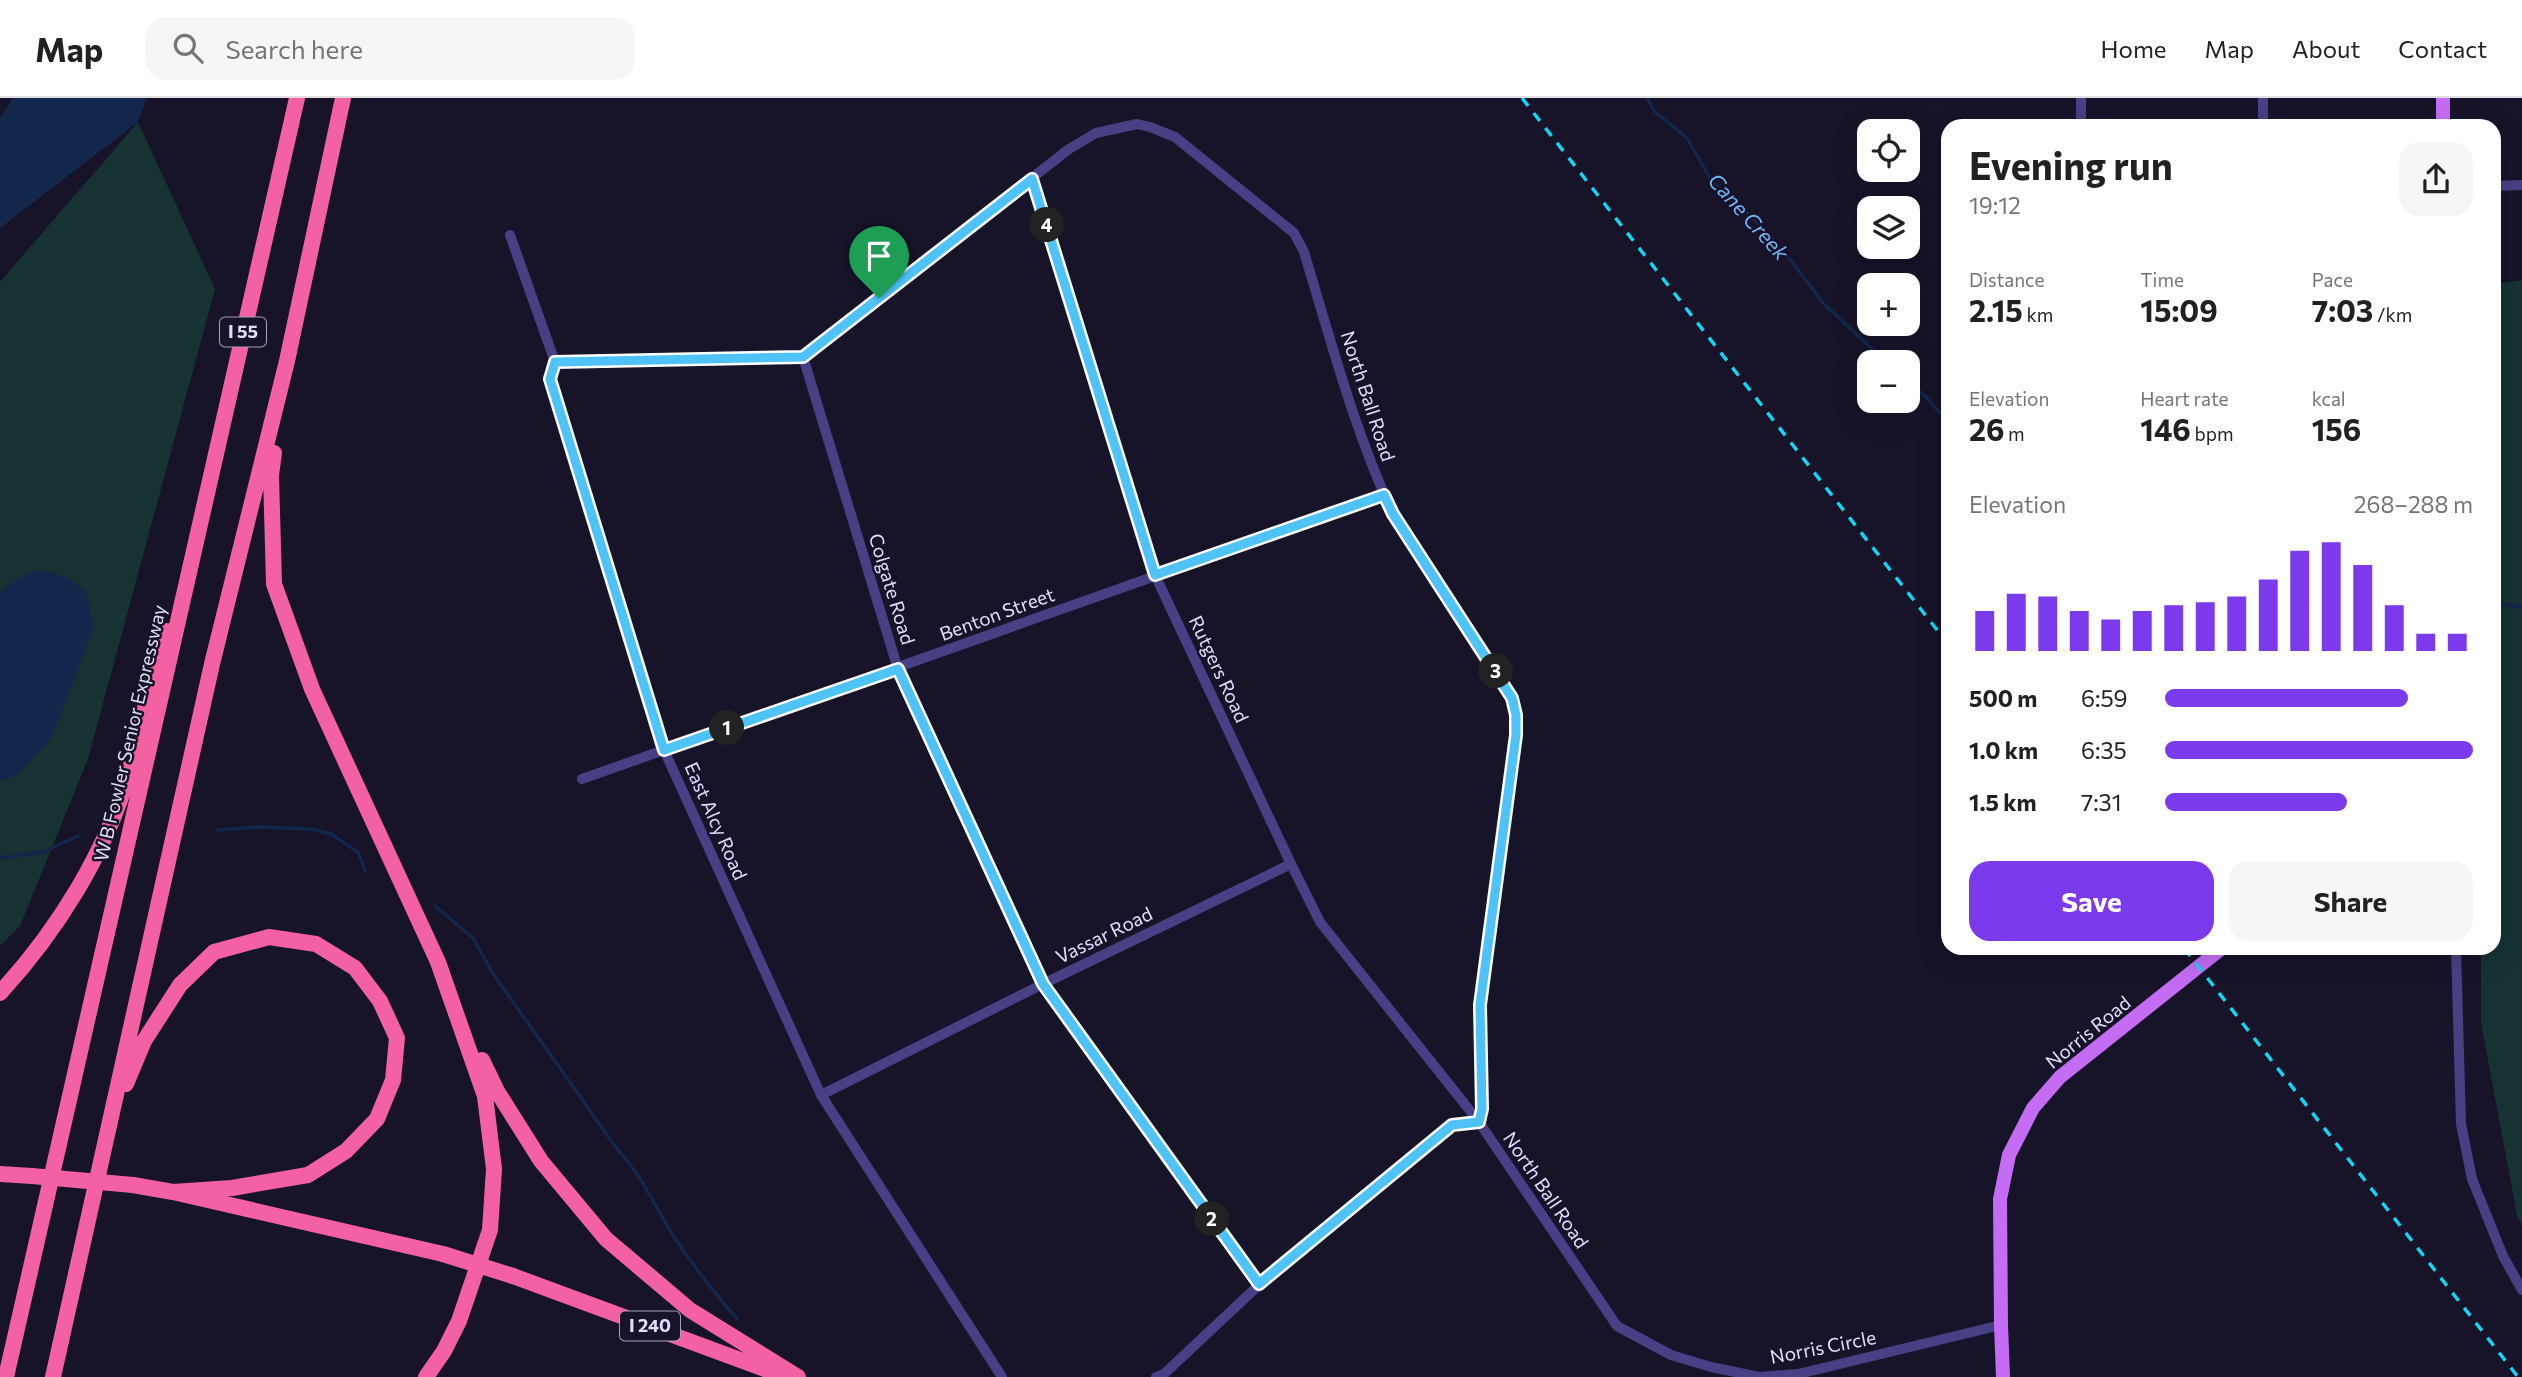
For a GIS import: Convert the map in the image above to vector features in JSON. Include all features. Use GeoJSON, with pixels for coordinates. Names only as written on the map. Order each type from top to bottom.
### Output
{"type":"FeatureCollection","features":[{"type":"Feature","properties":{"kind":"highway","name":"W B Fowler Senior Expressway"},"geometry":{"type":"LineString","coordinates":[[6,1377],[297,98]]}},
{"type":"Feature","properties":{"kind":"highway","name":"I 55"},"geometry":{"type":"LineString","coordinates":[[287,361],[343,98]]}},
{"type":"Feature","properties":{"kind":"highway"},"geometry":{"type":"LineString","coordinates":[[287,361],[271,475],[274,584],[312,689],[438,962],[485,1096],[494,1169],[491,1230],[459,1321],[444,1351],[426,1377]]}},
{"type":"Feature","properties":{"kind":"highway"},"geometry":{"type":"LineString","coordinates":[[53,1377],[212,664],[287,361]]}},
{"type":"Feature","properties":{"kind":"highway"},"geometry":{"type":"LineString","coordinates":[[0,993],[26,965],[74,896],[114,816],[129,772],[156,662],[190,566]]}},
{"type":"Feature","properties":{"kind":"highway"},"geometry":{"type":"LineString","coordinates":[[108,1125],[144,1041],[180,985],[214,952],[269,937],[316,944],[355,968],[380,1001],[397,1038],[393,1080],[377,1119],[346,1151],[308,1175],[232,1188],[173,1192]]}},
{"type":"Feature","properties":{"kind":"highway"},"geometry":{"type":"LineString","coordinates":[[451,995],[497,1091],[526,1138],[541,1161],[606,1239],[690,1310],[798,1377]]}},
{"type":"Feature","properties":{"kind":"highway","name":"I 240"},"geometry":{"type":"LineString","coordinates":[[0,1174],[133,1185],[173,1192],[443,1254],[513,1276],[787,1377]]}},
{"type":"Feature","properties":{"kind":"main road"},"geometry":{"type":"LineString","coordinates":[[2443,98],[2443,119]]}},
{"type":"Feature","properties":{"kind":"main road","name":"Norris Road"},"geometry":{"type":"LineString","coordinates":[[2003,1377],[2000,1199],[2009,1156],[2033,1108],[2060,1077],[2213,955]]}},
{"type":"Feature","properties":{"kind":"street"},"geometry":{"type":"LineString","coordinates":[[2081,98],[2081,119]]}},
{"type":"Feature","properties":{"kind":"street"},"geometry":{"type":"LineString","coordinates":[[2263,98],[2263,119]]}},
{"type":"Feature","properties":{"kind":"street","name":"North Ball Road"},"geometry":{"type":"LineString","coordinates":[[1032,179],[1069,149],[1096,133],[1137,124],[1150,127],[1175,137],[1294,233],[1304,252],[1363,446],[1384,495],[1393,514],[1494,667],[1512,698],[1516,715],[1516,735],[1480,1005],[1482,1109],[1479,1122],[1617,1326]]}},
{"type":"Feature","properties":{"kind":"street"},"geometry":{"type":"LineString","coordinates":[[555,362],[803,357],[1032,179]]}},
{"type":"Feature","properties":{"kind":"street","name":"Rutgers Road"},"geometry":{"type":"LineString","coordinates":[[1032,179],[1155,575],[1291,864],[1320,922],[1479,1122]]}},
{"type":"Feature","properties":{"kind":"street"},"geometry":{"type":"LineString","coordinates":[[2501,186],[2522,185]]}},
{"type":"Feature","properties":{"kind":"street","name":"East Alcy Road"},"geometry":{"type":"LineString","coordinates":[[510,235],[555,362],[550,379],[664,750],[821,1095],[1002,1377]]}},
{"type":"Feature","properties":{"kind":"street","name":"Colgate Road"},"geometry":{"type":"LineString","coordinates":[[803,357],[898,669],[1043,984],[1259,1284]]}},
{"type":"Feature","properties":{"kind":"street","name":"Benton Street"},"geometry":{"type":"LineString","coordinates":[[582,779],[1384,495]]}},
{"type":"Feature","properties":{"kind":"street","name":"Vassar Road"},"geometry":{"type":"LineString","coordinates":[[821,1095],[1291,864]]}},
{"type":"Feature","properties":{"kind":"street"},"geometry":{"type":"LineString","coordinates":[[2456,955],[2461,1124],[2472,1179],[2503,1256],[2522,1290]]}},
{"type":"Feature","properties":{"kind":"street"},"geometry":{"type":"LineString","coordinates":[[1161,1376],[1259,1284],[1452,1125],[1479,1122]]}},
{"type":"Feature","properties":{"kind":"street","name":"Norris Circle"},"geometry":{"type":"LineString","coordinates":[[1617,1326],[1671,1355],[1759,1377],[1798,1374],[2001,1325]]}},
{"type":"Feature","properties":{"kind":"green space"},"geometry":{"type":"Polygon","coordinates":[[[138,122],[215,289],[88,759],[20,926],[0,946],[0,282],[138,122]]]}},
{"type":"Feature","properties":{"kind":"green space"},"geometry":{"type":"Polygon","coordinates":[[[2522,280],[2522,1225],[2517,1216],[2481,1022],[2481,955],[2501,955],[2501,283],[2522,280]]]}},
{"type":"Feature","properties":{"kind":"water"},"geometry":{"type":"Polygon","coordinates":[[[13,98],[147,98],[138,122],[0,228],[0,118],[13,98]]]}},
{"type":"Feature","properties":{"kind":"water"},"geometry":{"type":"Polygon","coordinates":[[[39,569],[66,577],[86,591],[93,629],[51,739],[16,776],[0,780],[0,592],[17,579],[39,569]]]}},
{"type":"Feature","properties":{"kind":"waterway","name":"Cane Creek"},"geometry":{"type":"LineString","coordinates":[[1647,98],[1655,112],[1687,138],[1711,180],[1760,225],[1823,303],[1873,350]]}},
{"type":"Feature","properties":{"kind":"waterway","name":"Cane Creek"},"geometry":{"type":"LineString","coordinates":[[1920,392],[1941,414]]}},
{"type":"Feature","properties":{"kind":"waterway","name":"Cane Creek"},"geometry":{"type":"LineString","coordinates":[[2501,604],[2522,607]]}},
{"type":"Feature","properties":{"kind":"waterway"},"geometry":{"type":"LineString","coordinates":[[218,830],[258,827],[311,829],[331,834],[358,852],[365,870]]}},
{"type":"Feature","properties":{"kind":"waterway"},"geometry":{"type":"LineString","coordinates":[[0,858],[43,852],[78,836]]}},
{"type":"Feature","properties":{"kind":"waterway"},"geometry":{"type":"LineString","coordinates":[[435,906],[473,938],[492,972],[639,1177],[684,1251],[737,1319]]}},
{"type":"Feature","properties":{"kind":"railway"},"geometry":{"type":"LineString","coordinates":[[1522,98],[1941,635]]}},
{"type":"Feature","properties":{"kind":"railway"},"geometry":{"type":"LineString","coordinates":[[2189,955],[2518,1377]]}},
{"type":"Feature","properties":{"kind":"route"},"geometry":{"type":"LineString","coordinates":[[1032,179],[1155,575],[1384,495],[1393,514],[1512,698],[1516,715],[1516,735],[1480,1005],[1482,1109],[1479,1122],[1452,1125],[1259,1284],[1043,984],[898,669],[664,750],[550,379],[555,362],[803,357],[879,298],[1032,179]]}}]}
